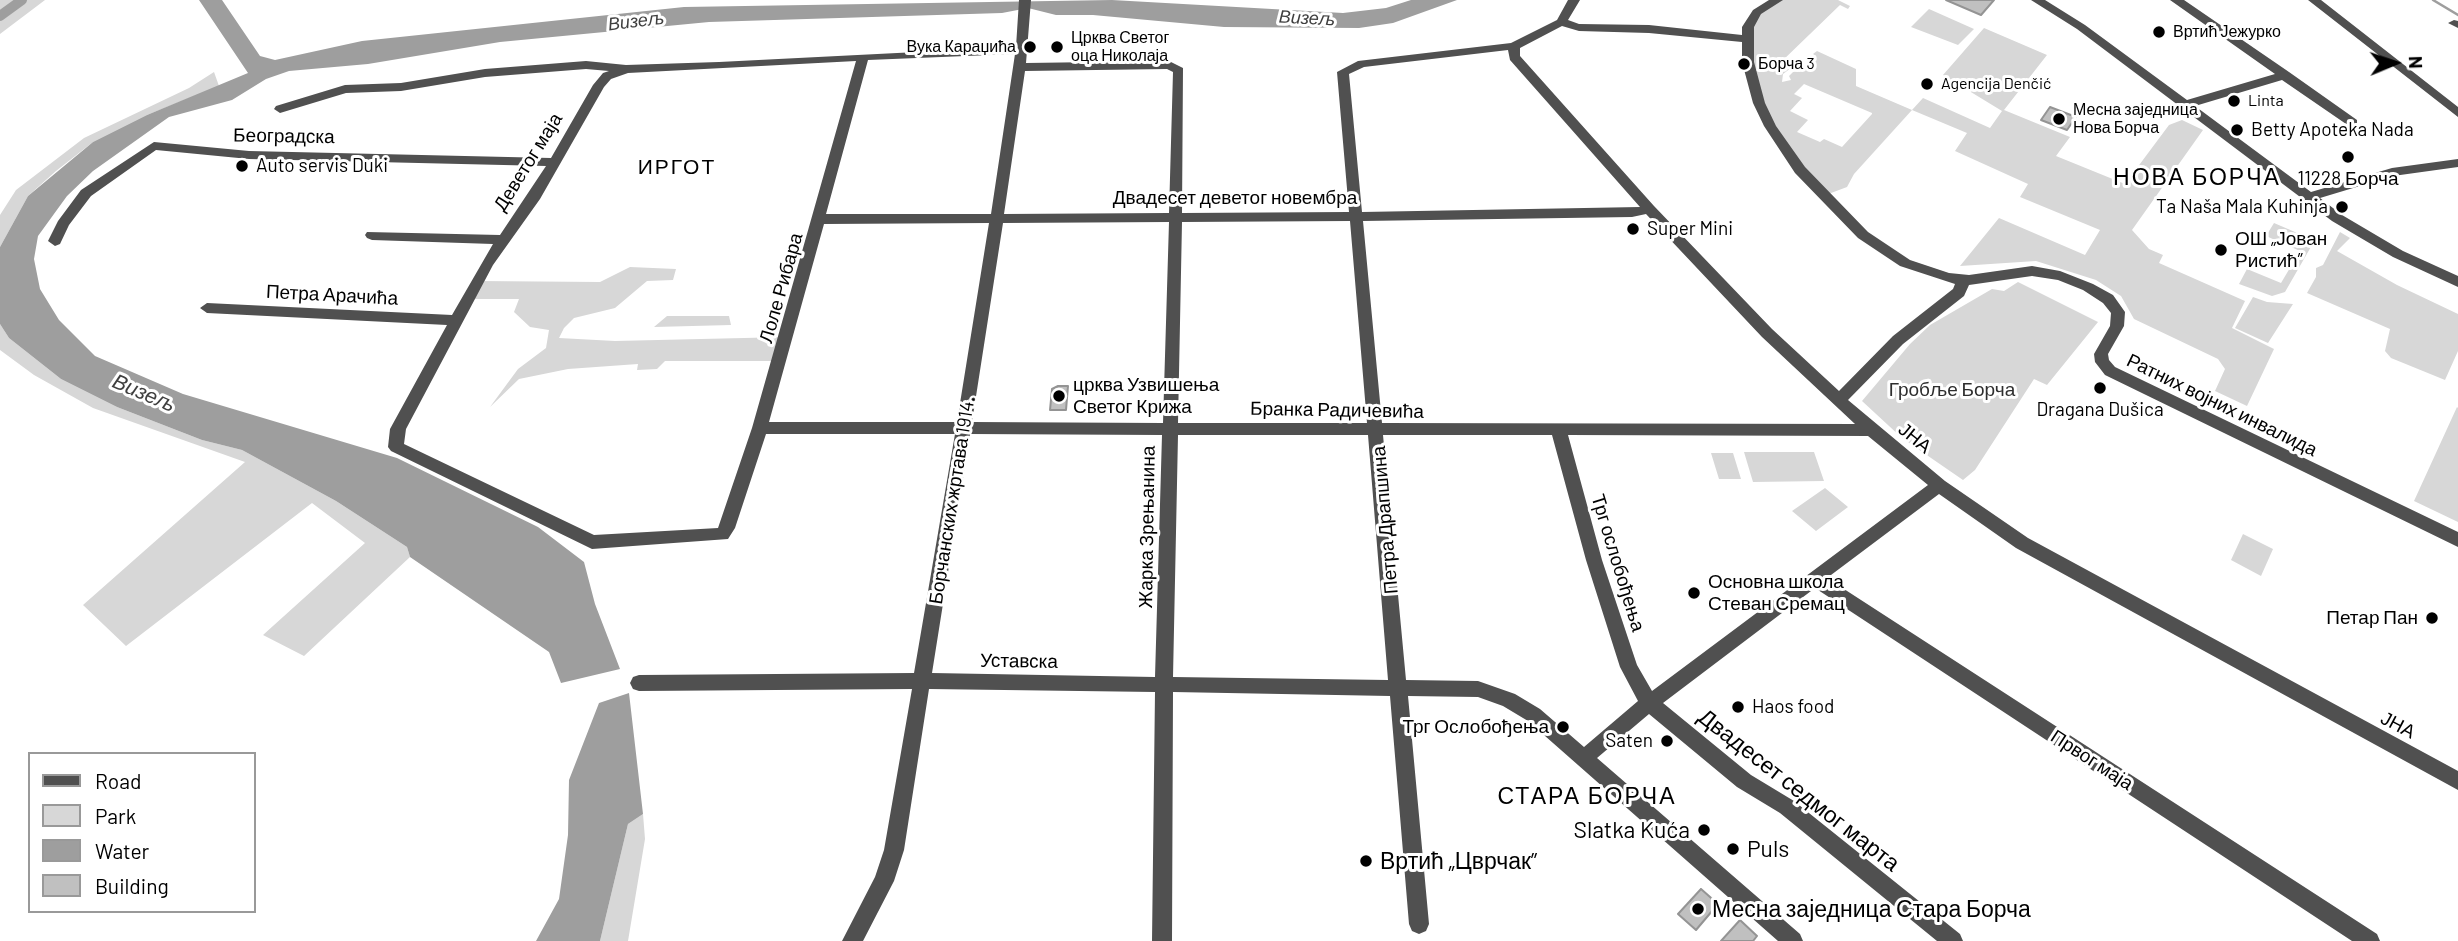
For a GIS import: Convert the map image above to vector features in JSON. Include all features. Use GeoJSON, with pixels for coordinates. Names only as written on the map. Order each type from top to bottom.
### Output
{"type":"FeatureCollection","features":[{"type":"Feature","properties":{"kind":"street"},"geometry":{"type":"LineString","coordinates":[[1514,46],[1561,22],[1574,0]]}},
{"type":"Feature","properties":{"kind":"street"},"geometry":{"type":"LineString","coordinates":[[1748,0],[1761,8]]}},
{"type":"Feature","properties":{"kind":"street"},"geometry":{"type":"LineString","coordinates":[[1561,22],[1579,27],[1661,30],[1746,39],[1749,22],[1761,8],[1777,0]]}},
{"type":"Feature","properties":{"kind":"street"},"geometry":{"type":"LineString","coordinates":[[2036,0],[2077,24],[2355,230],[2458,282]]}},
{"type":"Feature","properties":{"kind":"street"},"geometry":{"type":"LineString","coordinates":[[2176,0],[2353,123]]}},
{"type":"Feature","properties":{"kind":"street"},"geometry":{"type":"LineString","coordinates":[[2314,0],[2458,113]]}},
{"type":"Feature","properties":{"kind":"street","name":"Борчанских жртава 1914."},"geometry":{"type":"LineString","coordinates":[[852,941],[890,866],[997,218],[1020,67],[1025,6]]}},
{"type":"Feature","properties":{"kind":"street","name":"Ратних војних инвалида"},"geometry":{"type":"LineString","coordinates":[[1746,39],[1750,76],[1763,114],[1781,145],[1823,196],[1863,235],[1893,257],[1916,268],[1964,281],[2032,271],[2060,276],[2088,287],[2108,299],[2118,312],[2116,326],[2101,354],[2102,362],[2110,371],[2458,540]]}},
{"type":"Feature","properties":{"kind":"street","name":"Петра Драпшина"},"geometry":{"type":"LineString","coordinates":[[1419,924],[1377,429],[1343,75],[1346,68],[1362,64],[1514,46]]}},
{"type":"Feature","properties":{"kind":"street","name":"ЈНА"},"geometry":{"type":"LineString","coordinates":[[1514,46],[1513,55],[1517,62],[1649,209],[1767,333],[1838,401],[1939,485],[2022,543],[2458,781]]}},
{"type":"Feature","properties":{"kind":"street"},"geometry":{"type":"LineString","coordinates":[[626,69],[1022,50]]}},
{"type":"Feature","properties":{"kind":"street","name":"Лоле Рибара"},"geometry":{"type":"LineString","coordinates":[[727,528],[760,428],[821,219],[863,57]]}},
{"type":"Feature","properties":{"kind":"street","name":"Београдска"},"geometry":{"type":"LineString","coordinates":[[280,109],[345,89],[410,86],[517,70],[598,64],[626,69]]}},
{"type":"Feature","properties":{"kind":"street","name":"Жарка Зрењанина"},"geometry":{"type":"LineString","coordinates":[[1020,67],[1169,65],[1179,71],[1164,683],[1162,941]]}},
{"type":"Feature","properties":{"kind":"street","name":"Деветог маја"},"geometry":{"type":"LineString","coordinates":[[626,69],[607,76],[599,85],[535,196],[502,240],[455,320],[398,429],[396,447],[592,542],[715,536],[727,528]]}},
{"type":"Feature","properties":{"kind":"street"},"geometry":{"type":"LineString","coordinates":[[2185,105],[2285,75]]}},
{"type":"Feature","properties":{"kind":"street","name":"Београдска"},"geometry":{"type":"LineString","coordinates":[[55,241],[69,215],[86,193],[154,146],[236,155],[555,162]]}},
{"type":"Feature","properties":{"kind":"street"},"geometry":{"type":"LineString","coordinates":[[2309,197],[2392,172],[2458,163]]}},
{"type":"Feature","properties":{"kind":"street","name":"Двадесет деветог новембра"},"geometry":{"type":"LineString","coordinates":[[821,219],[1358,217],[1632,213],[1649,209]]}},
{"type":"Feature","properties":{"kind":"street"},"geometry":{"type":"LineString","coordinates":[[372,235],[502,240]]}},
{"type":"Feature","properties":{"kind":"street"},"geometry":{"type":"LineString","coordinates":[[1838,401],[1898,340],[1959,292],[1964,281]]}},
{"type":"Feature","properties":{"kind":"street","name":"Петра Арачића"},"geometry":{"type":"LineString","coordinates":[[207,308],[455,320]]}},
{"type":"Feature","properties":{"kind":"street","name":"Бранка Радичевића"},"geometry":{"type":"LineString","coordinates":[[760,428],[964,426],[1559,431],[1871,430]]}},
{"type":"Feature","properties":{"kind":"street","name":"Трг ослобођења"},"geometry":{"type":"LineString","coordinates":[[1559,431],[1594,560],[1629,667],[1649,703]]}},
{"type":"Feature","properties":{"kind":"street"},"geometry":{"type":"LineString","coordinates":[[1584,758],[1649,703],[1939,485]]}},
{"type":"Feature","properties":{"kind":"street","name":"Првог маја"},"geometry":{"type":"LineString","coordinates":[[1815,579],[2370,941]]}},
{"type":"Feature","properties":{"kind":"street","name":"Уставска"},"geometry":{"type":"LineString","coordinates":[[639,682],[922,681],[1466,687],[1495,694],[1530,712],[1793,941]]}},
{"type":"Feature","properties":{"kind":"street","name":"Двадесет седмог марта"},"geometry":{"type":"LineString","coordinates":[[1649,703],[1744,782],[1787,807],[1953,941]]}},
{"type":"Feature","properties":{"kind":"green space"},"geometry":{"type":"Polygon","coordinates":[[[0,0],[45,0],[0,34],[0,0]]]}},
{"type":"Feature","properties":{"kind":"green space"},"geometry":{"type":"Polygon","coordinates":[[[1777,0],[1838,0],[1850,6],[1848,9],[1840,5],[1780,63],[1791,68],[1783,74],[1782,82],[1791,80],[1789,76],[1795,70],[1800,72],[1816,56],[1813,54],[1817,51],[1856,69],[1856,86],[1912,110],[1854,174],[1847,187],[1823,196],[1770,126],[1746,39],[1761,8],[1777,0]],[[1804,84],[1794,94],[1802,98],[1790,111],[1808,120],[1797,132],[1820,142],[1824,139],[1842,147],[1872,113],[1804,84]]]}},
{"type":"Feature","properties":{"kind":"green space"},"geometry":{"type":"Polygon","coordinates":[[[1929,9],[1974,29],[1958,45],[1911,27],[1929,9]]]}},
{"type":"Feature","properties":{"kind":"green space"},"geometry":{"type":"Polygon","coordinates":[[[1984,28],[2047,55],[2004,110],[2070,137],[2056,156],[2125,184],[2169,125],[2182,120],[2203,130],[2132,230],[2149,249],[2163,255],[2159,263],[2245,301],[2232,328],[2274,349],[2247,406],[2215,391],[2225,369],[2218,359],[2134,319],[2121,296],[2096,280],[2036,261],[1960,266],[1999,218],[2085,255],[2100,230],[2020,197],[2028,184],[1955,151],[1967,133],[1912,110],[1923,98],[1990,128],[2002,111],[1943,75],[1984,28]]]}},
{"type":"Feature","properties":{"kind":"green space"},"geometry":{"type":"Polygon","coordinates":[[[214,72],[219,86],[147,115],[93,142],[56,171],[28,196],[0,247],[0,215],[16,190],[84,138],[189,88],[214,72]]]}},
{"type":"Feature","properties":{"kind":"green space"},"geometry":{"type":"Polygon","coordinates":[[[2274,223],[2302,235],[2312,245],[2285,292],[2272,296],[2239,284],[2247,269],[2281,283],[2300,251],[2266,236],[2274,223]]]}},
{"type":"Feature","properties":{"kind":"green space"},"geometry":{"type":"Polygon","coordinates":[[[2340,232],[2350,238],[2337,251],[2397,285],[2458,314],[2458,351],[2445,380],[2391,358],[2385,351],[2390,329],[2307,293],[2316,277],[2316,268],[2323,265],[2340,232]]]}},
{"type":"Feature","properties":{"kind":"green space"},"geometry":{"type":"Polygon","coordinates":[[[630,267],[676,269],[673,280],[647,281],[615,308],[574,318],[559,338],[615,341],[787,337],[779,361],[665,361],[657,369],[637,370],[638,364],[568,369],[519,379],[490,407],[518,369],[546,348],[549,330],[530,327],[514,312],[519,299],[467,299],[477,281],[600,282],[630,267]]]}},
{"type":"Feature","properties":{"kind":"green space","name":"Гробље Борча"},"geometry":{"type":"Polygon","coordinates":[[[2018,282],[2098,322],[2047,385],[2034,379],[1975,470],[1963,480],[1902,438],[1862,401],[1910,344],[1930,325],[1992,289],[2004,291],[2018,282]]]}},
{"type":"Feature","properties":{"kind":"green space"},"geometry":{"type":"Polygon","coordinates":[[[2253,297],[2267,302],[2293,304],[2268,343],[2235,328],[2253,297]]]}},
{"type":"Feature","properties":{"kind":"green space"},"geometry":{"type":"Polygon","coordinates":[[[667,316],[729,316],[731,325],[654,327],[667,316]]]}},
{"type":"Feature","properties":{"kind":"green space"},"geometry":{"type":"Polygon","coordinates":[[[0,324],[9,338],[61,379],[117,407],[202,440],[242,450],[336,501],[407,547],[410,557],[304,656],[263,635],[365,543],[312,503],[126,646],[83,605],[245,462],[93,408],[34,375],[0,350],[0,324]]]}},
{"type":"Feature","properties":{"kind":"green space"},"geometry":{"type":"Polygon","coordinates":[[[2458,408],[2458,522],[2414,501],[2458,408]]]}},
{"type":"Feature","properties":{"kind":"green space"},"geometry":{"type":"Polygon","coordinates":[[[1744,452],[1814,452],[1824,481],[1753,482],[1744,452]]]}},
{"type":"Feature","properties":{"kind":"green space"},"geometry":{"type":"Polygon","coordinates":[[[1711,453],[1733,453],[1741,479],[1719,479],[1711,453]]]}},
{"type":"Feature","properties":{"kind":"green space"},"geometry":{"type":"Polygon","coordinates":[[[1825,488],[1848,507],[1816,531],[1792,511],[1825,488]]]}},
{"type":"Feature","properties":{"kind":"green space"},"geometry":{"type":"Polygon","coordinates":[[[2243,534],[2273,549],[2261,576],[2231,560],[2243,534]]]}},
{"type":"Feature","properties":{"kind":"green space"},"geometry":{"type":"Polygon","coordinates":[[[643,814],[645,839],[628,941],[600,941],[628,824],[643,814]]]}},
{"type":"Feature","properties":{"kind":"water","name":"Визељ"},"geometry":{"type":"Polygon","coordinates":[[[199,0],[222,0],[260,56],[275,60],[362,41],[684,7],[1112,0],[1343,13],[1386,8],[1411,0],[1457,0],[1393,23],[1359,28],[1224,27],[1093,15],[1056,15],[1028,8],[1002,13],[709,22],[500,42],[368,64],[289,71],[266,79],[232,100],[169,117],[93,171],[67,196],[38,236],[34,259],[40,289],[59,320],[95,356],[183,394],[397,458],[538,527],[584,562],[595,604],[620,669],[561,683],[549,652],[410,557],[407,547],[336,501],[242,450],[202,440],[117,407],[61,379],[9,338],[0,324],[0,247],[28,196],[93,142],[147,115],[248,73],[199,0]]]}},
{"type":"Feature","properties":{"kind":"water"},"geometry":{"type":"Polygon","coordinates":[[[629,693],[643,814],[628,824],[600,941],[536,941],[559,899],[568,835],[569,780],[599,703],[629,693]]]}},
{"type":"Feature","properties":{"kind":"building"},"geometry":{"type":"Polygon","coordinates":[[[1946,0],[1994,0],[1981,15],[1946,0]]]}},
{"type":"Feature","properties":{"kind":"building","name":"Месна заједница Нова Борча"},"geometry":{"type":"Polygon","coordinates":[[[2050,107],[2076,117],[2067,130],[2041,120],[2050,107]]]}},
{"type":"Feature","properties":{"kind":"building","name":"црква Узвишења Светог Крижа"},"geometry":{"type":"Polygon","coordinates":[[[1068,386],[1066,410],[1050,410],[1052,389],[1068,386]]]}},
{"type":"Feature","properties":{"kind":"building","name":"Месна заједница Стара Борча"},"geometry":{"type":"Polygon","coordinates":[[[1701,889],[1718,904],[1696,930],[1678,914],[1701,889]]]}},
{"type":"Feature","properties":{"kind":"building"},"geometry":{"type":"Polygon","coordinates":[[[1740,920],[1757,936],[1753,941],[1721,941],[1740,920]]]}},
{"type":"Feature","properties":{"kind":"waterway"},"geometry":{"type":"LineString","coordinates":[[0,16],[22,0]]}},
{"type":"Feature","properties":{"kind":"waterway"},"geometry":{"type":"LineString","coordinates":[[2433,0],[2458,15]]}},
{"type":"Feature","properties":{"kind":"place","name":"Вртић Јежурко"},"geometry":{"type":"Point","coordinates":[2159,32]}},
{"type":"Feature","properties":{"kind":"place","name":"Вука Караџића"},"geometry":{"type":"Point","coordinates":[1030,47]}},
{"type":"Feature","properties":{"kind":"place","name":"Црква Светог оца Николаја"},"geometry":{"type":"Point","coordinates":[1057,47]}},
{"type":"Feature","properties":{"kind":"place","name":"Борча 3"},"geometry":{"type":"Point","coordinates":[1744,64]}},
{"type":"Feature","properties":{"kind":"place","name":"Agencija Denčić"},"geometry":{"type":"Point","coordinates":[1927,84]}},
{"type":"Feature","properties":{"kind":"place","name":"Linta"},"geometry":{"type":"Point","coordinates":[2234,101]}},
{"type":"Feature","properties":{"kind":"place","name":"Месна заједница Нова Борча"},"geometry":{"type":"Point","coordinates":[2059,119]}},
{"type":"Feature","properties":{"kind":"place","name":"Betty Apoteka Nada"},"geometry":{"type":"Point","coordinates":[2237,130]}},
{"type":"Feature","properties":{"kind":"place","name":"11228 Борча"},"geometry":{"type":"Point","coordinates":[2348,157]}},
{"type":"Feature","properties":{"kind":"place","name":"Auto servis Duki"},"geometry":{"type":"Point","coordinates":[242,166]}},
{"type":"Feature","properties":{"kind":"place","name":"Ta Naša Mala Kuhinja"},"geometry":{"type":"Point","coordinates":[2342,207]}},
{"type":"Feature","properties":{"kind":"place","name":"Super Mini"},"geometry":{"type":"Point","coordinates":[1633,229]}},
{"type":"Feature","properties":{"kind":"place","name":"ОШ „Јован Ристић”"},"geometry":{"type":"Point","coordinates":[2221,250]}},
{"type":"Feature","properties":{"kind":"place","name":"Dragana Dušica"},"geometry":{"type":"Point","coordinates":[2100,388]}},
{"type":"Feature","properties":{"kind":"place","name":"црква Узвишења Светог Крижа"},"geometry":{"type":"Point","coordinates":[1059,396]}},
{"type":"Feature","properties":{"kind":"place","name":"Основна школа Стеван Сремац"},"geometry":{"type":"Point","coordinates":[1694,593]}},
{"type":"Feature","properties":{"kind":"place","name":"Петар Пан"},"geometry":{"type":"Point","coordinates":[2432,618]}},
{"type":"Feature","properties":{"kind":"place","name":"Haos food"},"geometry":{"type":"Point","coordinates":[1738,707]}},
{"type":"Feature","properties":{"kind":"place","name":"Трг Ослобођења"},"geometry":{"type":"Point","coordinates":[1563,727]}},
{"type":"Feature","properties":{"kind":"place","name":"Saten"},"geometry":{"type":"Point","coordinates":[1667,741]}},
{"type":"Feature","properties":{"kind":"place","name":"Slatka Kuća"},"geometry":{"type":"Point","coordinates":[1704,830]}},
{"type":"Feature","properties":{"kind":"place","name":"Puls"},"geometry":{"type":"Point","coordinates":[1733,849]}},
{"type":"Feature","properties":{"kind":"place","name":"Вртић „Цврчак”"},"geometry":{"type":"Point","coordinates":[1366,861]}},
{"type":"Feature","properties":{"kind":"place","name":"Месна заједница Стара Борча"},"geometry":{"type":"Point","coordinates":[1698,909]}},
{"type":"Feature","properties":{"kind":"district","name":"ИРГОТ"},"geometry":{"type":"Point","coordinates":[677,167]}},
{"type":"Feature","properties":{"kind":"district","name":"НОВА БОРЧА"},"geometry":{"type":"Point","coordinates":[2197,177]}},
{"type":"Feature","properties":{"kind":"district","name":"СТАРА БОРЧА"},"geometry":{"type":"Point","coordinates":[1587,796]}}]}
